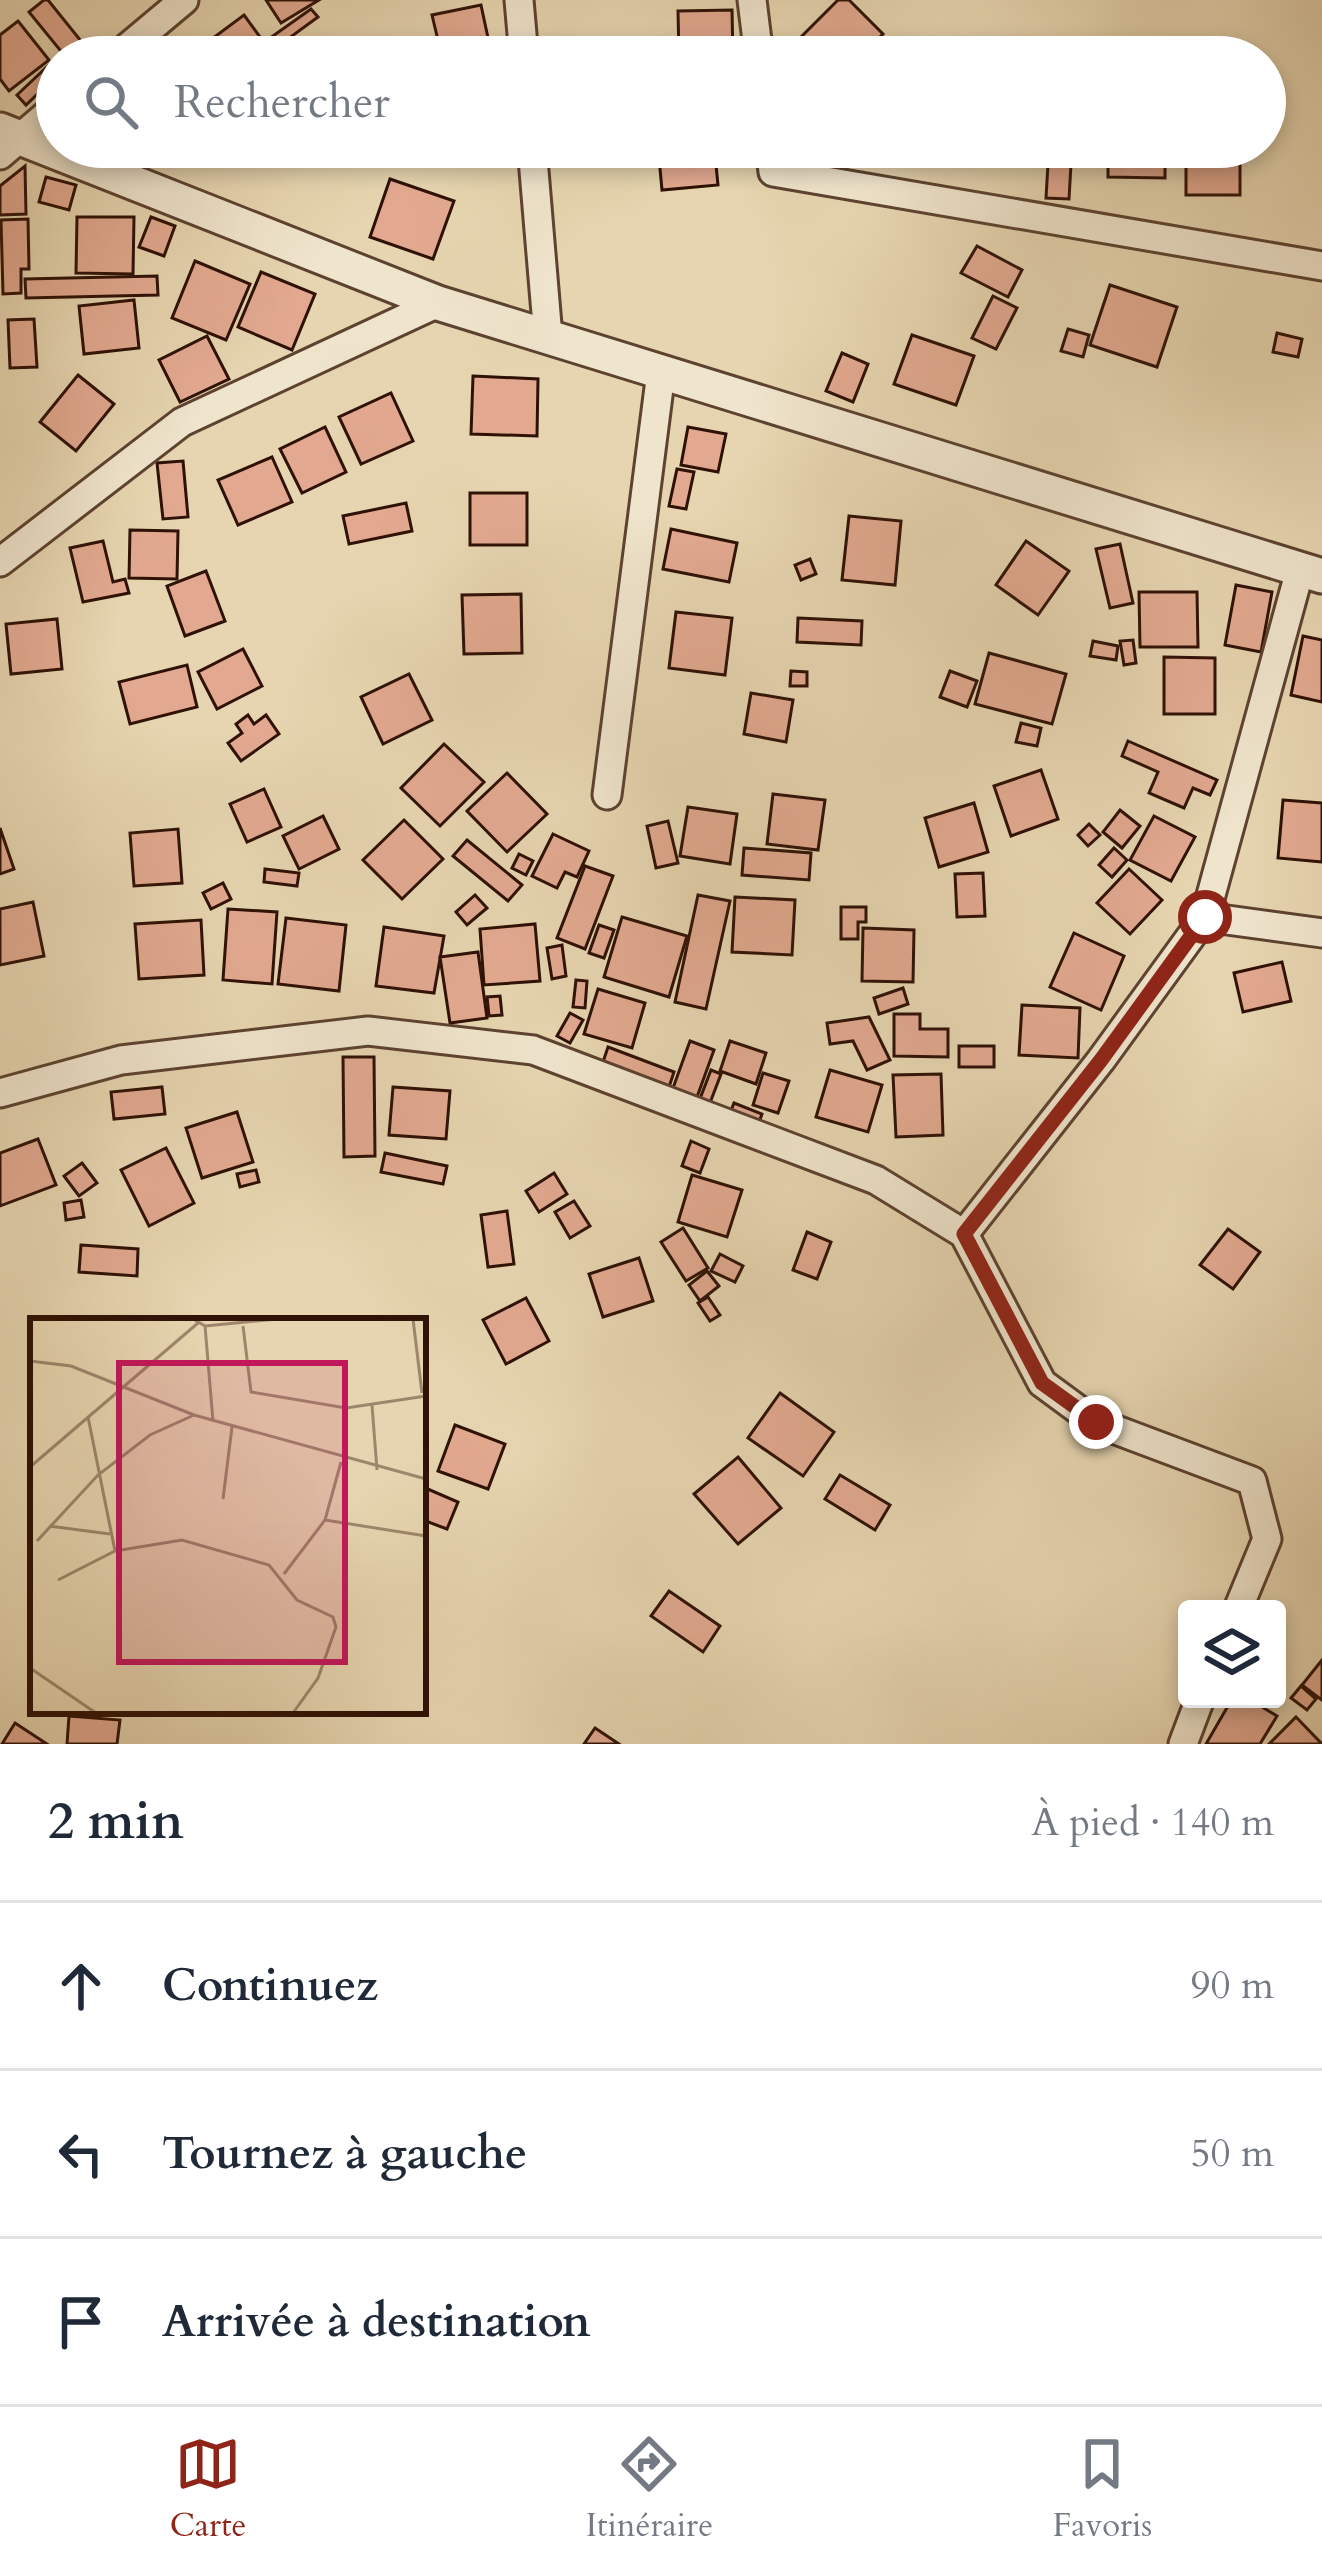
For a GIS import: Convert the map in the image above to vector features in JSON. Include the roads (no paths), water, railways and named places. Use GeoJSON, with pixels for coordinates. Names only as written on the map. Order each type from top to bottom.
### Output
{"type":"FeatureCollection","features":[{"type":"Feature","properties":{"kind":"street"},"geometry":{"type":"LineString","coordinates":[[141,36],[184,0]]}},
{"type":"Feature","properties":{"kind":"street"},"geometry":{"type":"LineString","coordinates":[[519,0],[522,36]]}},
{"type":"Feature","properties":{"kind":"street"},"geometry":{"type":"LineString","coordinates":[[752,0],[756,36]]}},
{"type":"Feature","properties":{"kind":"street"},"geometry":{"type":"LineString","coordinates":[[6,141],[36,120]]}},
{"type":"Feature","properties":{"kind":"street"},"geometry":{"type":"LineString","coordinates":[[6,141],[36,152]]}},
{"type":"Feature","properties":{"kind":"street"},"geometry":{"type":"LineString","coordinates":[[78,168],[438,303],[1311,573],[1205,917],[1101,1060],[964,1234]]}},
{"type":"Feature","properties":{"kind":"street"},"geometry":{"type":"LineString","coordinates":[[534,168],[548,337]]}},
{"type":"Feature","properties":{"kind":"street"},"geometry":{"type":"LineString","coordinates":[[773,168],[773,172],[1322,266]]}},
{"type":"Feature","properties":{"kind":"street"},"geometry":{"type":"LineString","coordinates":[[0,562],[182,422],[438,303]]}},
{"type":"Feature","properties":{"kind":"street"},"geometry":{"type":"LineString","coordinates":[[607,795],[661,372]]}},
{"type":"Feature","properties":{"kind":"street"},"geometry":{"type":"LineString","coordinates":[[1205,917],[1322,933]]}},
{"type":"Feature","properties":{"kind":"street"},"geometry":{"type":"LineString","coordinates":[[0,1093],[121,1060],[368,1030],[533,1050],[876,1180],[964,1234],[1042,1383],[1096,1422],[1252,1481],[1268,1539],[1242,1600]]}},
{"type":"Feature","properties":{"kind":"street"},"geometry":{"type":"LineString","coordinates":[[1184,1744],[1197,1708]]}}]}
